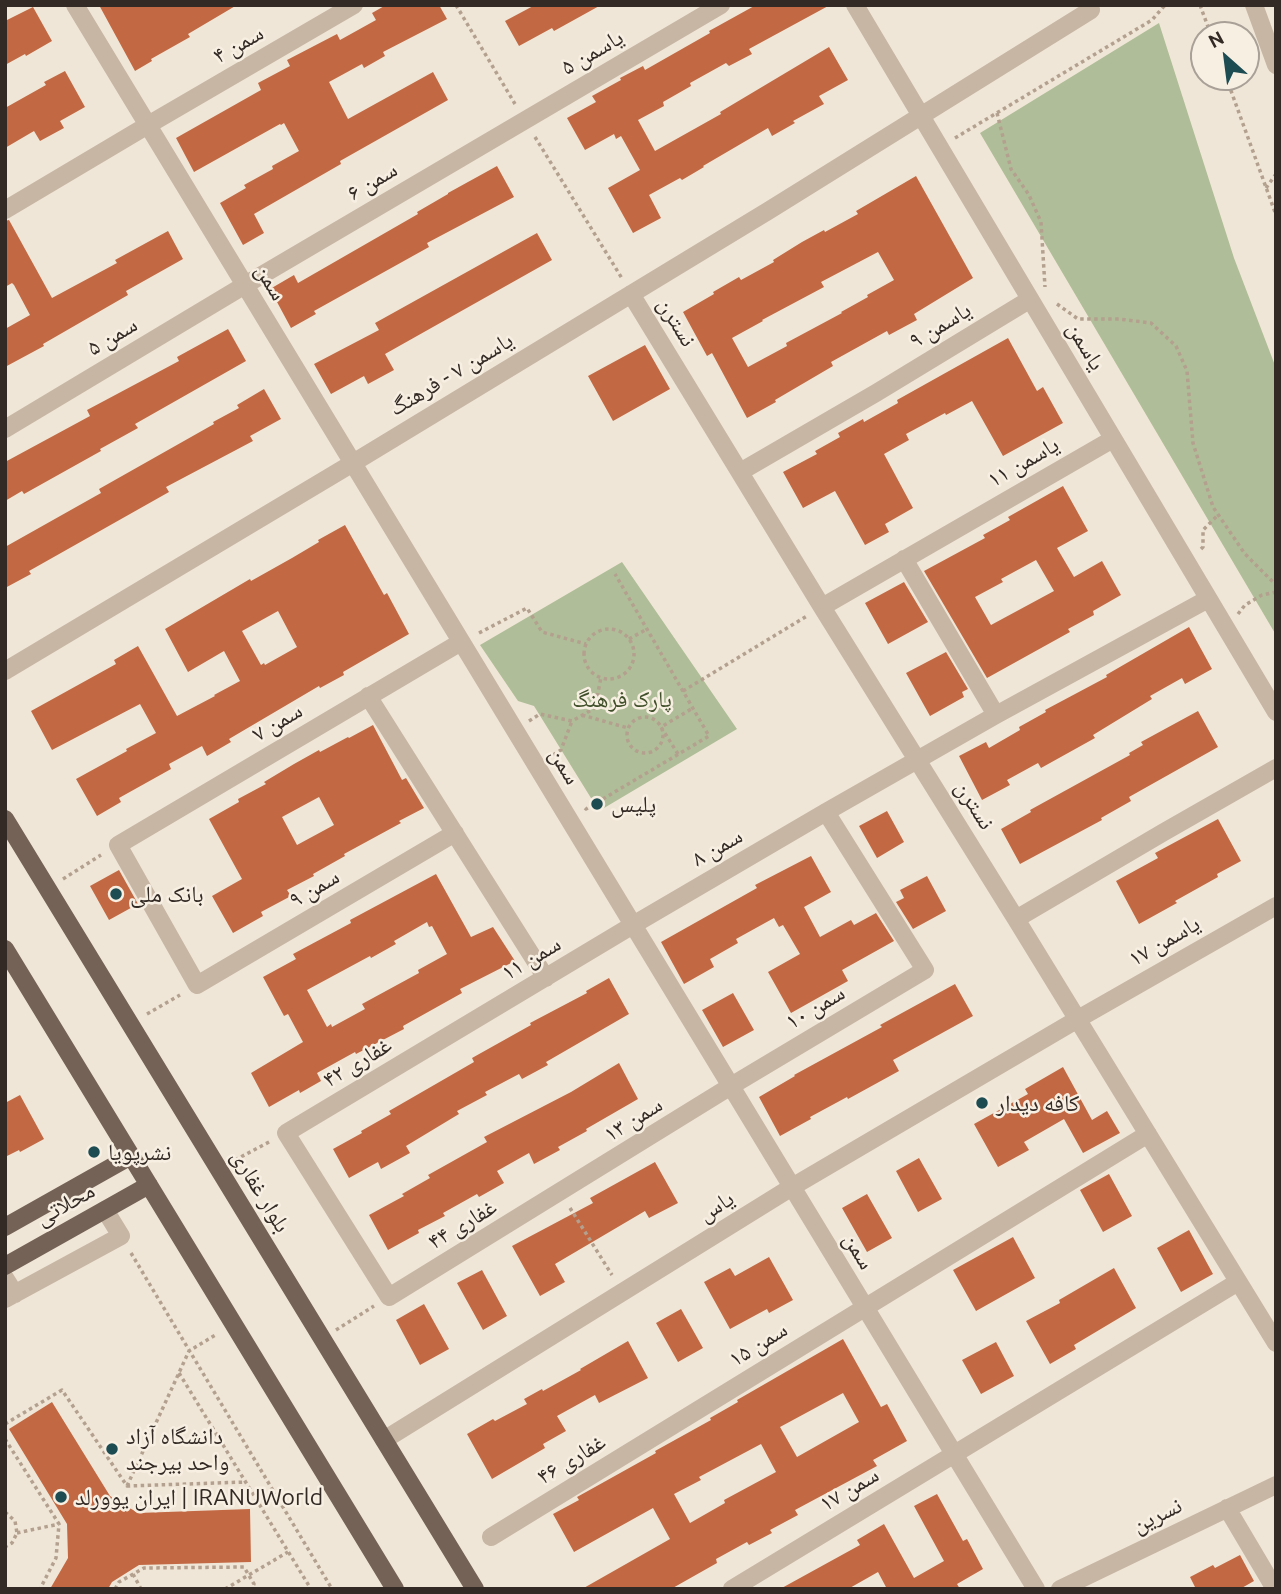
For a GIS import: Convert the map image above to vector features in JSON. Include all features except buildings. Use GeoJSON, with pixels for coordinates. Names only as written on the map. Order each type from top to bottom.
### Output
{"type":"FeatureCollection","features":[{"type":"Feature","properties":{"kind":"main road","name":"بلوار غفاری"},"geometry":{"type":"LineString","coordinates":[[5,819],[475,1589]]}},
{"type":"Feature","properties":{"kind":"main road"},"geometry":{"type":"LineString","coordinates":[[5,949],[395,1589]]}},
{"type":"Feature","properties":{"kind":"main road","name":"محلاتی"},"geometry":{"type":"LineString","coordinates":[[5,1227],[131,1156]]}},
{"type":"Feature","properties":{"kind":"main road","name":"محلاتی"},"geometry":{"type":"LineString","coordinates":[[5,1266],[149,1185]]}},
{"type":"Feature","properties":{"kind":"street","name":"سمن"},"geometry":{"type":"LineString","coordinates":[[75,5],[1036,1589]]}},
{"type":"Feature","properties":{"kind":"street","name":"سمن ۴"},"geometry":{"type":"LineString","coordinates":[[5,210],[354,5]]}},
{"type":"Feature","properties":{"kind":"street","name":"یاسمن ۵"},"geometry":{"type":"LineString","coordinates":[[525,120],[721,5]]}},
{"type":"Feature","properties":{"kind":"street","name":"یاسمن"},"geometry":{"type":"LineString","coordinates":[[855,5],[1276,712]]}},
{"type":"Feature","properties":{"kind":"street"},"geometry":{"type":"LineString","coordinates":[[1254,5],[1276,65]]}},
{"type":"Feature","properties":{"kind":"street","name":"یاسمن ۷ - فرهنگ"},"geometry":{"type":"LineString","coordinates":[[5,671],[353,463],[921,117],[1091,10]]}},
{"type":"Feature","properties":{"kind":"street","name":"سمن ۶"},"geometry":{"type":"LineString","coordinates":[[245,285],[525,120]]}},
{"type":"Feature","properties":{"kind":"street","name":"سمن ۵"},"geometry":{"type":"LineString","coordinates":[[5,429],[245,285]]}},
{"type":"Feature","properties":{"kind":"street","name":"نسترن"},"geometry":{"type":"LineString","coordinates":[[631,293],[1276,1343]]}},
{"type":"Feature","properties":{"kind":"street","name":"یاسمن ۹"},"geometry":{"type":"LineString","coordinates":[[740,472],[1029,300]]}},
{"type":"Feature","properties":{"kind":"street","name":"یاسمن ۱۱"},"geometry":{"type":"LineString","coordinates":[[822,607],[1113,439]]}},
{"type":"Feature","properties":{"kind":"street"},"geometry":{"type":"LineString","coordinates":[[904,559],[996,715]]}},
{"type":"Feature","properties":{"kind":"street","name":"سمن ۸"},"geometry":{"type":"LineString","coordinates":[[633,925],[917,759],[1208,599]]}},
{"type":"Feature","properties":{"kind":"street","name":"سمن ۷"},"geometry":{"type":"LineString","coordinates":[[118,845],[461,642]]}},
{"type":"Feature","properties":{"kind":"street"},"geometry":{"type":"LineString","coordinates":[[368,696],[547,978]]}},
{"type":"Feature","properties":{"kind":"street"},"geometry":{"type":"LineString","coordinates":[[1016,919],[1276,768]]}},
{"type":"Feature","properties":{"kind":"street","name":"سمن ۱۰"},"geometry":{"type":"LineString","coordinates":[[731,1086],[925,970],[826,812]]}},
{"type":"Feature","properties":{"kind":"street","name":"سمن ۹"},"geometry":{"type":"LineString","coordinates":[[197,985],[455,833]]}},
{"type":"Feature","properties":{"kind":"street"},"geometry":{"type":"LineString","coordinates":[[118,845],[197,985]]}},
{"type":"Feature","properties":{"kind":"street","name":"یاسمن ۱۷"},"geometry":{"type":"LineString","coordinates":[[1077,1019],[1276,906]]}},
{"type":"Feature","properties":{"kind":"street","name":"سمن ۱۱"},"geometry":{"type":"LineString","coordinates":[[453,1033],[633,925]]}},
{"type":"Feature","properties":{"kind":"street","name":"یاس"},"geometry":{"type":"LineString","coordinates":[[384,1440],[792,1187],[1077,1019]]}},
{"type":"Feature","properties":{"kind":"street","name":"غفاری ۴۲"},"geometry":{"type":"LineString","coordinates":[[285,1133],[453,1033]]}},
{"type":"Feature","properties":{"kind":"street","name":"سمن ۱۳"},"geometry":{"type":"LineString","coordinates":[[561,1192],[731,1086]]}},
{"type":"Feature","properties":{"kind":"street"},"geometry":{"type":"LineString","coordinates":[[285,1133],[389,1297]]}},
{"type":"Feature","properties":{"kind":"street","name":"سمن ۱۵"},"geometry":{"type":"LineString","coordinates":[[677,1423],[1148,1135]]}},
{"type":"Feature","properties":{"kind":"street","name":"غفاری ۴۴"},"geometry":{"type":"LineString","coordinates":[[389,1297],[561,1192]]}},
{"type":"Feature","properties":{"kind":"street"},"geometry":{"type":"LineString","coordinates":[[9,1290],[121,1236],[105,1210]]}},
{"type":"Feature","properties":{"kind":"street","name":"سمن ۱۷"},"geometry":{"type":"LineString","coordinates":[[732,1589],[1238,1282]]}},
{"type":"Feature","properties":{"kind":"street","name":"غفاری ۴۶"},"geometry":{"type":"LineString","coordinates":[[491,1537],[677,1423]]}},
{"type":"Feature","properties":{"kind":"street","name":"نسرین"},"geometry":{"type":"LineString","coordinates":[[1071,1586],[1276,1485]]}},
{"type":"Feature","properties":{"kind":"street"},"geometry":{"type":"LineString","coordinates":[[1227,1508],[1275,1589]]}},
{"type":"Feature","properties":{"kind":"path"},"geometry":{"type":"LineString","coordinates":[[456,5],[631,293]]}},
{"type":"Feature","properties":{"kind":"path"},"geometry":{"type":"LineString","coordinates":[[940,147],[1152,20],[1165,5]]}},
{"type":"Feature","properties":{"kind":"path"},"geometry":{"type":"LineString","coordinates":[[1231,91],[1276,215]]}},
{"type":"Feature","properties":{"kind":"path"},"geometry":{"type":"LineString","coordinates":[[997,113],[1011,169],[1029,195],[1041,222],[1045,289]]}},
{"type":"Feature","properties":{"kind":"path"},"geometry":{"type":"LineString","coordinates":[[1266,188],[1276,174]]}},
{"type":"Feature","properties":{"kind":"path"},"geometry":{"type":"LineString","coordinates":[[1054,302],[1078,319],[1151,323],[1177,346],[1187,371],[1193,443],[1213,507],[1245,554],[1276,585]]}},
{"type":"Feature","properties":{"kind":"path"},"geometry":{"type":"LineString","coordinates":[[1187,564],[1202,547],[1203,530],[1218,515]]}},
{"type":"Feature","properties":{"kind":"path"},"geometry":{"type":"LineString","coordinates":[[579,799],[586,809],[709,736],[615,574]]}},
{"type":"Feature","properties":{"kind":"path"},"geometry":{"type":"LineString","coordinates":[[1227,631],[1245,605],[1262,595],[1276,592]]}},
{"type":"Feature","properties":{"kind":"path"},"geometry":{"type":"LineString","coordinates":[[683,691],[822,607]]}},
{"type":"Feature","properties":{"kind":"path"},"geometry":{"type":"LineString","coordinates":[[461,642],[527,608],[542,632],[586,644]]}},
{"type":"Feature","properties":{"kind":"path"},"geometry":{"type":"LineString","coordinates":[[614,629],[629,639],[634,653],[633,661],[629,668],[617,677],[601,677],[594,674],[584,660],[586,644],[597,631],[614,629]]}},
{"type":"Feature","properties":{"kind":"path"},"geometry":{"type":"LineString","coordinates":[[629,639],[647,629]]}},
{"type":"Feature","properties":{"kind":"path"},"geometry":{"type":"LineString","coordinates":[[536,766],[561,750],[572,722],[595,708],[601,677]]}},
{"type":"Feature","properties":{"kind":"path"},"geometry":{"type":"LineString","coordinates":[[661,727],[693,708]]}},
{"type":"Feature","properties":{"kind":"path"},"geometry":{"type":"LineString","coordinates":[[515,730],[540,715],[572,722]]}},
{"type":"Feature","properties":{"kind":"path"},"geometry":{"type":"LineString","coordinates":[[582,715],[628,728]]}},
{"type":"Feature","properties":{"kind":"path"},"geometry":{"type":"LineString","coordinates":[[661,727],[663,733],[660,744],[651,752],[645,753],[629,745],[628,728],[631,723],[641,717],[653,719],[661,727],[678,754]]}},
{"type":"Feature","properties":{"kind":"path"},"geometry":{"type":"LineString","coordinates":[[47,888],[118,845]]}},
{"type":"Feature","properties":{"kind":"path"},"geometry":{"type":"LineString","coordinates":[[131,1024],[197,985]]}},
{"type":"Feature","properties":{"kind":"path"},"geometry":{"type":"LineString","coordinates":[[219,1168],[285,1133]]}},
{"type":"Feature","properties":{"kind":"path"},"geometry":{"type":"LineString","coordinates":[[561,1192],[623,1292]]}},
{"type":"Feature","properties":{"kind":"path"},"geometry":{"type":"LineString","coordinates":[[121,1236],[332,1589]]}},
{"type":"Feature","properties":{"kind":"path"},"geometry":{"type":"LineString","coordinates":[[322,1338],[389,1297]]}},
{"type":"Feature","properties":{"kind":"path"},"geometry":{"type":"LineString","coordinates":[[127,1486],[189,1351],[234,1325]]}},
{"type":"Feature","properties":{"kind":"path"},"geometry":{"type":"LineString","coordinates":[[179,1373],[311,1589]]}},
{"type":"Feature","properties":{"kind":"path"},"geometry":{"type":"LineString","coordinates":[[5,1424],[62,1390],[127,1486]]}},
{"type":"Feature","properties":{"kind":"path"},"geometry":{"type":"LineString","coordinates":[[5,1438],[59,1524],[57,1558],[40,1589]]}},
{"type":"Feature","properties":{"kind":"path"},"geometry":{"type":"LineString","coordinates":[[127,1486],[246,1482]]}},
{"type":"Feature","properties":{"kind":"path"},"geometry":{"type":"LineString","coordinates":[[5,1512],[15,1521],[17,1533],[12,1543],[5,1547]]}},
{"type":"Feature","properties":{"kind":"path"},"geometry":{"type":"LineString","coordinates":[[17,1533],[59,1524]]}},
{"type":"Feature","properties":{"kind":"path"},"geometry":{"type":"LineString","coordinates":[[225,1589],[288,1552]]}},
{"type":"Feature","properties":{"kind":"path"},"geometry":{"type":"LineString","coordinates":[[116,1589],[119,1582],[144,1568],[244,1567],[254,1584],[252,1589]]}},
{"type":"Feature","properties":{"kind":"path"},"geometry":{"type":"LineString","coordinates":[[133,1574],[141,1589]]}},
{"type":"Feature","properties":{"kind":"green space"},"geometry":{"type":"Polygon","coordinates":[[[1159,23],[1234,258],[1276,368],[1276,635],[980,133],[1159,23]]]}},
{"type":"Feature","properties":{"kind":"green space","name":"پارک فرهنگ"},"geometry":{"type":"Polygon","coordinates":[[[622,562],[737,729],[599,811],[534,706],[518,701],[480,645],[622,562]]]}},
{"type":"Feature","properties":{"kind":"place","name":"پلیس"},"geometry":{"type":"Point","coordinates":[597,804]}},
{"type":"Feature","properties":{"kind":"place","name":"بانک ملی"},"geometry":{"type":"Point","coordinates":[116,894]}},
{"type":"Feature","properties":{"kind":"place","name":"کافه دیدار"},"geometry":{"type":"Point","coordinates":[982,1103]}},
{"type":"Feature","properties":{"kind":"place","name":"نشرپویا"},"geometry":{"type":"Point","coordinates":[94,1152]}},
{"type":"Feature","properties":{"kind":"place","name":"دانشگاه آزاد واحد بیرجند"},"geometry":{"type":"Point","coordinates":[112,1449]}},
{"type":"Feature","properties":{"kind":"place","name":"ایران یوورلد | IRANUWorld"},"geometry":{"type":"Point","coordinates":[61,1497]}}]}
